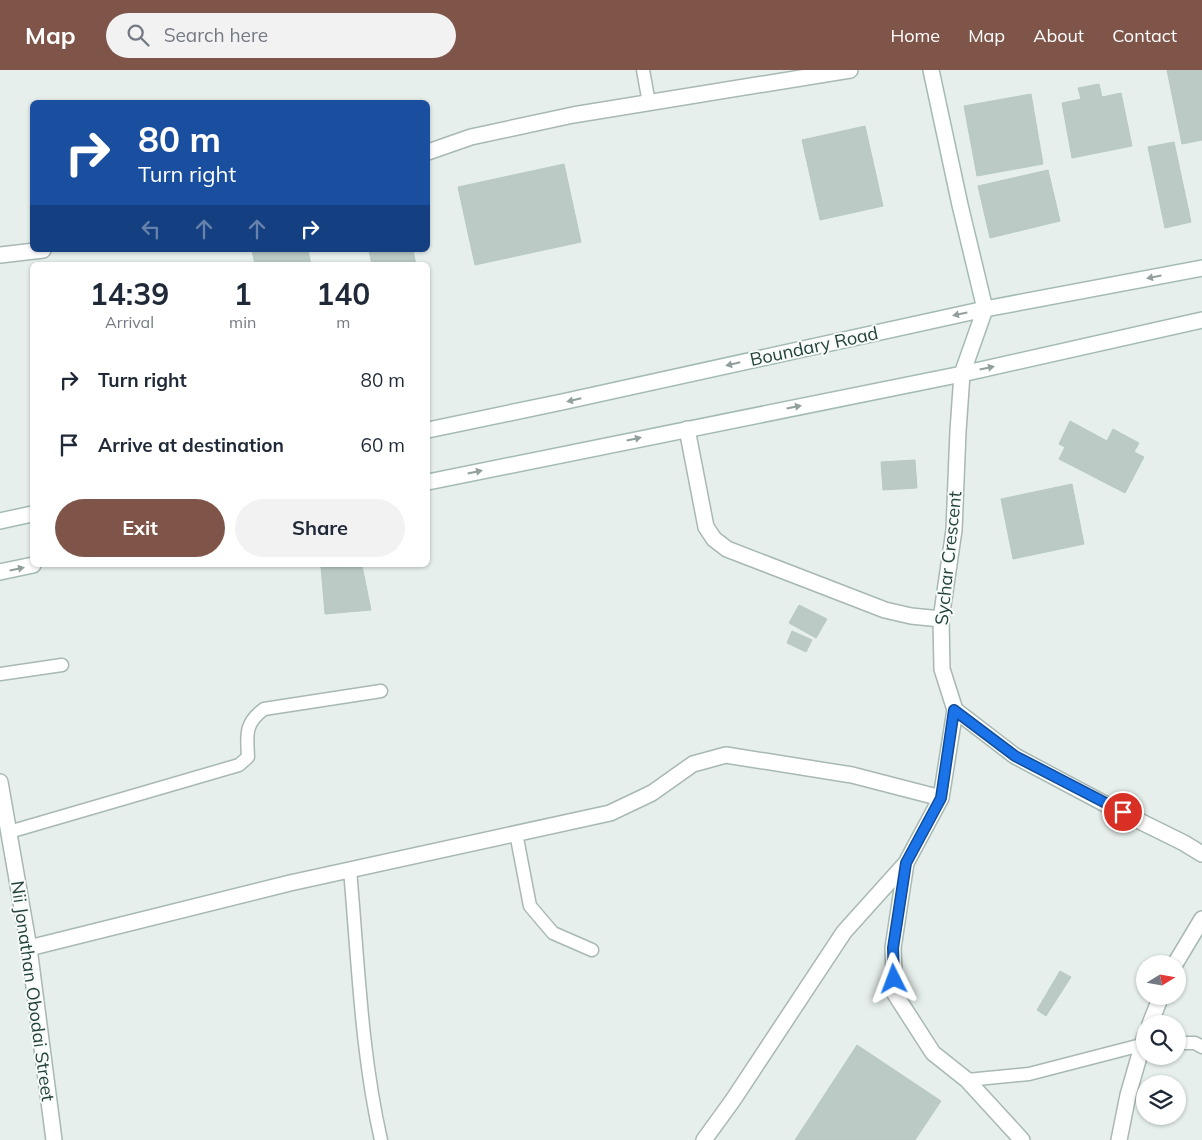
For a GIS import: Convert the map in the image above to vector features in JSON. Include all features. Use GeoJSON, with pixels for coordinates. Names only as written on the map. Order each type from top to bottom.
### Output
{"type":"FeatureCollection","features":[{"type":"Feature","properties":{"kind":"street"},"geometry":{"type":"LineString","coordinates":[[430,151],[471,137],[573,115],[850,70]]}},
{"type":"Feature","properties":{"kind":"street"},"geometry":{"type":"LineString","coordinates":[[931,70],[960,205],[985,308]]}},
{"type":"Feature","properties":{"kind":"street"},"geometry":{"type":"LineString","coordinates":[[0,255],[30,252]]}},
{"type":"Feature","properties":{"kind":"street","name":"Boundary Road"},"geometry":{"type":"LineString","coordinates":[[430,430],[985,308],[1202,268]]}},
{"type":"Feature","properties":{"kind":"street","name":"Sychar Crescent"},"geometry":{"type":"LineString","coordinates":[[954,710],[942,669],[940,620],[954,530],[962,374],[985,308]]}},
{"type":"Feature","properties":{"kind":"street"},"geometry":{"type":"LineString","coordinates":[[430,482],[962,374],[1202,320]]}},
{"type":"Feature","properties":{"kind":"street"},"geometry":{"type":"LineString","coordinates":[[687,429],[706,527],[714,539],[727,549],[885,610],[940,620]]}},
{"type":"Feature","properties":{"kind":"street"},"geometry":{"type":"LineString","coordinates":[[0,521],[30,514]]}},
{"type":"Feature","properties":{"kind":"street"},"geometry":{"type":"LineString","coordinates":[[0,572],[30,566]]}},
{"type":"Feature","properties":{"kind":"street"},"geometry":{"type":"LineString","coordinates":[[704,1140],[733,1100],[844,932],[906,863],[941,798],[954,710],[1015,756],[1202,854]]}},
{"type":"Feature","properties":{"kind":"street"},"geometry":{"type":"LineString","coordinates":[[30,948],[290,883],[610,813],[652,793],[693,764],[726,754],[852,775],[941,798]]}},
{"type":"Feature","properties":{"kind":"street","name":"Nii Jonathan Obodai Street"},"geometry":{"type":"LineString","coordinates":[[0,782],[30,948],[54,1140]]}},
{"type":"Feature","properties":{"kind":"street"},"geometry":{"type":"LineString","coordinates":[[906,863],[893,948],[895,994],[933,1053],[967,1080],[1022,1140]]}},
{"type":"Feature","properties":{"kind":"street"},"geometry":{"type":"LineString","coordinates":[[1180,955],[1202,919]]}},
{"type":"Feature","properties":{"kind":"street"},"geometry":{"type":"LineString","coordinates":[[1119,1140],[1128,1095],[1137,1065]]}},
{"type":"Feature","properties":{"kind":"lane"},"geometry":{"type":"LineString","coordinates":[[643,70],[649,103]]}},
{"type":"Feature","properties":{"kind":"lane"},"geometry":{"type":"LineString","coordinates":[[0,674],[62,665]]}},
{"type":"Feature","properties":{"kind":"lane"},"geometry":{"type":"LineString","coordinates":[[9,832],[239,766],[248,757],[247,733],[250,722],[264,710],[381,692]]}},
{"type":"Feature","properties":{"kind":"lane"},"geometry":{"type":"LineString","coordinates":[[516,833],[530,906],[553,933],[592,950]]}},
{"type":"Feature","properties":{"kind":"lane"},"geometry":{"type":"LineString","coordinates":[[350,870],[366,1048],[375,1114],[381,1140]]}},
{"type":"Feature","properties":{"kind":"lane"},"geometry":{"type":"LineString","coordinates":[[967,1080],[1028,1074],[1136,1043]]}},
{"type":"Feature","properties":{"kind":"lane"},"geometry":{"type":"LineString","coordinates":[[1186,1043],[1195,1043],[1202,1047]]}},
{"type":"Feature","properties":{"kind":"building"},"geometry":{"type":"Polygon","coordinates":[[[1167,70],[1202,70],[1202,140],[1182,144],[1167,70]]]}},
{"type":"Feature","properties":{"kind":"building"},"geometry":{"type":"Polygon","coordinates":[[[1099,84],[1102,97],[1121,93],[1132,146],[1072,158],[1062,103],[1081,99],[1078,88],[1099,84]]]}},
{"type":"Feature","properties":{"kind":"building"},"geometry":{"type":"Polygon","coordinates":[[[1031,94],[1043,164],[977,176],[964,106],[1031,94]]]}},
{"type":"Feature","properties":{"kind":"building"},"geometry":{"type":"Polygon","coordinates":[[[865,126],[883,206],[820,220],[802,140],[865,126]]]}},
{"type":"Feature","properties":{"kind":"building"},"geometry":{"type":"Polygon","coordinates":[[[1174,142],[1191,222],[1165,228],[1148,147],[1174,142]]]}},
{"type":"Feature","properties":{"kind":"building"},"geometry":{"type":"Polygon","coordinates":[[[564,164],[581,242],[475,265],[458,187],[564,164]]]}},
{"type":"Feature","properties":{"kind":"building"},"geometry":{"type":"Polygon","coordinates":[[[1048,170],[1060,221],[990,238],[978,186],[1048,170]]]}},
{"type":"Feature","properties":{"kind":"building"},"geometry":{"type":"Polygon","coordinates":[[[252,252],[308,252],[310,262],[254,262],[252,252]]]}},
{"type":"Feature","properties":{"kind":"building"},"geometry":{"type":"Polygon","coordinates":[[[369,252],[413,252],[415,262],[371,262],[369,252]]]}},
{"type":"Feature","properties":{"kind":"building"},"geometry":{"type":"Polygon","coordinates":[[[1070,421],[1107,441],[1113,429],[1139,443],[1134,452],[1144,457],[1125,493],[1059,459],[1065,447],[1059,444],[1070,421]]]}},
{"type":"Feature","properties":{"kind":"building"},"geometry":{"type":"Polygon","coordinates":[[[915,460],[917,488],[883,490],[881,462],[915,460]]]}},
{"type":"Feature","properties":{"kind":"building"},"geometry":{"type":"Polygon","coordinates":[[[1072,484],[1084,544],[1013,559],[1001,499],[1072,484]]]}},
{"type":"Feature","properties":{"kind":"building"},"geometry":{"type":"Polygon","coordinates":[[[321,567],[362,567],[371,610],[325,614],[321,567]]]}},
{"type":"Feature","properties":{"kind":"building"},"geometry":{"type":"Polygon","coordinates":[[[799,605],[827,619],[816,638],[789,623],[799,605]]]}},
{"type":"Feature","properties":{"kind":"building"},"geometry":{"type":"Polygon","coordinates":[[[792,631],[812,640],[806,652],[787,643],[792,631]]]}},
{"type":"Feature","properties":{"kind":"building"},"geometry":{"type":"Polygon","coordinates":[[[1060,971],[1071,977],[1046,1016],[1037,1010],[1060,971]]]}},
{"type":"Feature","properties":{"kind":"building"},"geometry":{"type":"Polygon","coordinates":[[[857,1045],[941,1101],[915,1140],[795,1140],[857,1045]]]}},
{"type":"Feature","properties":{"kind":"route"},"geometry":{"type":"LineString","coordinates":[[894,979],[893,948],[906,863],[941,798],[954,710],[1015,756],[1123,812]]}}]}
